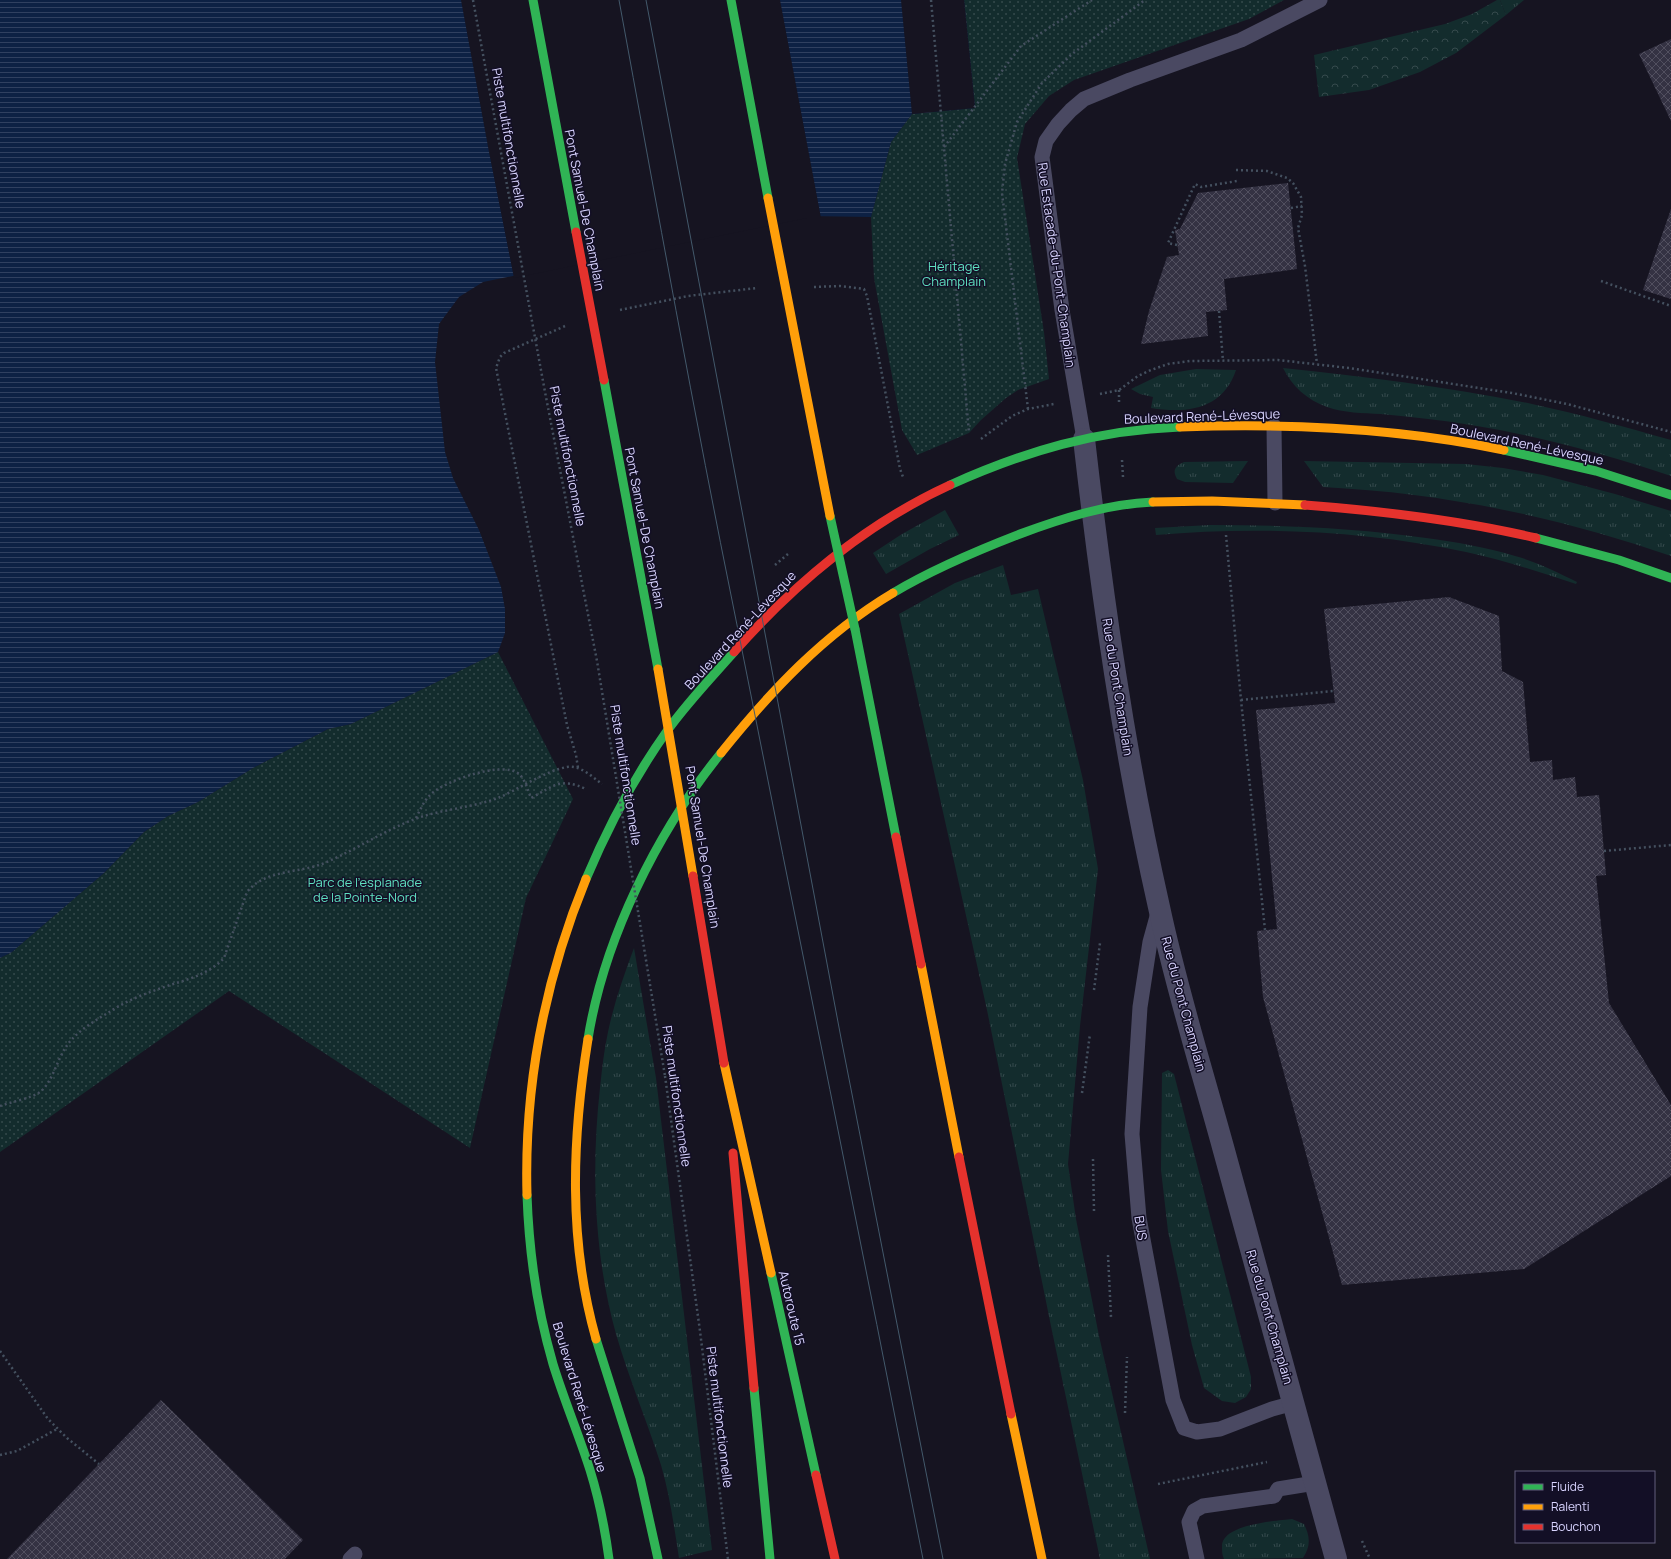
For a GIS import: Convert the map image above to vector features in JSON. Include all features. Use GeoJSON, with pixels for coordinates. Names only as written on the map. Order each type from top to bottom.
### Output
{"type":"FeatureCollection","features":[{"type":"Feature","properties":{"kind":"main road","name":"Pont Samuel-De Champlain"},"geometry":{"type":"LineString","coordinates":[[533,0],[670,732],[724,1063]]}},
{"type":"Feature","properties":{"kind":"main road"},"geometry":{"type":"LineString","coordinates":[[731,0],[826,495],[855,629],[995,1336],[1042,1559]]}},
{"type":"Feature","properties":{"kind":"main road","name":"Boulevard René-Lévesque"},"geometry":{"type":"LineString","coordinates":[[609,1559],[606,1533],[590,1472],[557,1376],[543,1324],[534,1268],[527,1182],[529,1109],[544,1007],[555,966],[581,889],[615,816],[665,733],[714,675],[778,604],[820,565],[851,542],[881,522],[946,487],[1011,460],[1060,444],[1112,433],[1158,429],[1274,426],[1381,432],[1485,447],[1587,468],[1671,495]]}},
{"type":"Feature","properties":{"kind":"main road"},"geometry":{"type":"LineString","coordinates":[[658,1559],[638,1469],[593,1328],[580,1254],[576,1208],[575,1149],[581,1077],[598,991],[623,918],[636,887],[679,809],[700,777],[721,750],[778,685],[820,645],[879,602],[944,566],[1013,536],[1092,510],[1119,505],[1180,501],[1275,503],[1372,510],[1426,517],[1506,531],[1588,550],[1671,578]]}},
{"type":"Feature","properties":{"kind":"main road"},"geometry":{"type":"LineString","coordinates":[[724,1063],[770,1559]]}},
{"type":"Feature","properties":{"kind":"main road","name":"Autoroute 15"},"geometry":{"type":"LineString","coordinates":[[724,1063],[835,1559]]}},
{"type":"Feature","properties":{"kind":"street","name":"Rue du Pont Champlain"},"geometry":{"type":"LineString","coordinates":[[1084,439],[1092,510],[1123,725],[1137,807],[1159,910],[1336,1559]]}},
{"type":"Feature","properties":{"kind":"lane","name":"Rue Estacade-du-Pont-Champlain"},"geometry":{"type":"LineString","coordinates":[[1084,439],[1062,310],[1042,157],[1046,141],[1058,124],[1084,99],[1130,80],[1241,40],[1320,0]]}},
{"type":"Feature","properties":{"kind":"lane"},"geometry":{"type":"LineString","coordinates":[[1274,426],[1275,503]]}},
{"type":"Feature","properties":{"kind":"lane","name":"BUS"},"geometry":{"type":"LineString","coordinates":[[1159,910],[1150,942],[1140,1007],[1132,1134],[1139,1218],[1173,1400],[1184,1428],[1197,1432],[1220,1429],[1272,1409],[1294,1403]]}},
{"type":"Feature","properties":{"kind":"lane"},"geometry":{"type":"LineString","coordinates":[[1197,1559],[1189,1522],[1194,1511],[1203,1506],[1274,1496],[1278,1489],[1315,1483]]}},
{"type":"Feature","properties":{"kind":"path","name":"Piste multifonctionnelle"},"geometry":{"type":"LineString","coordinates":[[473,0],[545,392],[597,661],[665,1076],[700,1331],[728,1559]]}},
{"type":"Feature","properties":{"kind":"path"},"geometry":{"type":"LineString","coordinates":[[931,0],[969,433]]}},
{"type":"Feature","properties":{"kind":"path"},"geometry":{"type":"LineString","coordinates":[[944,147],[1021,46],[1092,0]]}},
{"type":"Feature","properties":{"kind":"path"},"geometry":{"type":"LineString","coordinates":[[1236,170],[1267,171],[1287,178],[1293,183],[1301,197],[1302,215],[1298,228],[1305,266],[1318,364]]}},
{"type":"Feature","properties":{"kind":"path"},"geometry":{"type":"LineString","coordinates":[[1177,245],[1168,243],[1195,184],[1201,187],[1237,181]]}},
{"type":"Feature","properties":{"kind":"path"},"geometry":{"type":"LineString","coordinates":[[1291,208],[1302,206]]}},
{"type":"Feature","properties":{"kind":"path"},"geometry":{"type":"LineString","coordinates":[[1601,281],[1671,306]]}},
{"type":"Feature","properties":{"kind":"path"},"geometry":{"type":"LineString","coordinates":[[812,287],[852,286],[864,289],[867,296],[900,469],[904,479]]}},
{"type":"Feature","properties":{"kind":"path"},"geometry":{"type":"LineString","coordinates":[[612,312],[688,296],[761,288]]}},
{"type":"Feature","properties":{"kind":"path"},"geometry":{"type":"LineString","coordinates":[[1219,311],[1223,361]]}},
{"type":"Feature","properties":{"kind":"path"},"geometry":{"type":"LineString","coordinates":[[567,326],[504,353],[500,357],[496,368],[567,725],[576,755],[578,768]]}},
{"type":"Feature","properties":{"kind":"path"},"geometry":{"type":"LineString","coordinates":[[1119,390],[1138,376],[1168,364],[1190,361],[1278,360],[1318,364],[1540,398],[1671,432]]}},
{"type":"Feature","properties":{"kind":"path"},"geometry":{"type":"LineString","coordinates":[[1226,534],[1241,700],[1265,930]]}},
{"type":"Feature","properties":{"kind":"path"},"geometry":{"type":"LineString","coordinates":[[1241,700],[1333,690]]}},
{"type":"Feature","properties":{"kind":"path"},"geometry":{"type":"LineString","coordinates":[[0,1106],[41,1092],[66,1045],[81,1032],[111,1011],[125,1002],[201,975],[217,965],[224,958],[247,892],[253,885],[262,879],[317,866],[416,819],[432,813],[476,805],[499,797],[568,767],[578,768],[602,784]]}},
{"type":"Feature","properties":{"kind":"path"},"geometry":{"type":"LineString","coordinates":[[416,819],[430,795],[438,788],[462,777],[485,771],[508,769],[514,770],[521,774],[531,798],[555,785],[564,783],[574,784],[586,789]]}},
{"type":"Feature","properties":{"kind":"path"},"geometry":{"type":"LineString","coordinates":[[1604,851],[1671,845]]}},
{"type":"Feature","properties":{"kind":"path"},"geometry":{"type":"LineString","coordinates":[[1094,990],[1100,943]]}},
{"type":"Feature","properties":{"kind":"path"},"geometry":{"type":"LineString","coordinates":[[1082,1094],[1090,1034]]}},
{"type":"Feature","properties":{"kind":"path"},"geometry":{"type":"LineString","coordinates":[[1093,1159],[1094,1211]]}},
{"type":"Feature","properties":{"kind":"path"},"geometry":{"type":"LineString","coordinates":[[1108,1255],[1111,1317]]}},
{"type":"Feature","properties":{"kind":"path"},"geometry":{"type":"LineString","coordinates":[[0,1351],[48,1419],[67,1438],[99,1464]]}},
{"type":"Feature","properties":{"kind":"path"},"geometry":{"type":"LineString","coordinates":[[1125,1413],[1127,1357]]}},
{"type":"Feature","properties":{"kind":"path"},"geometry":{"type":"LineString","coordinates":[[0,1455],[17,1451],[58,1429]]}},
{"type":"Feature","properties":{"kind":"path"},"geometry":{"type":"LineString","coordinates":[[1158,1484],[1267,1462]]}},
{"type":"Feature","properties":{"kind":"green space","name":"Héritage Champlain"},"geometry":{"type":"Polygon","coordinates":[[[964,0],[1284,0],[1249,19],[1074,80],[1049,96],[1025,124],[1017,158],[1044,332],[1049,379],[1018,390],[1006,398],[969,433],[917,455],[902,430],[874,278],[871,217],[891,142],[912,114],[975,107],[964,0]]]}},
{"type":"Feature","properties":{"kind":"green space"},"geometry":{"type":"Polygon","coordinates":[[[1497,0],[1500,0],[1506,15],[1456,53],[1420,72],[1369,90],[1319,97],[1314,55],[1445,24],[1472,14],[1497,0]]]}},
{"type":"Feature","properties":{"kind":"green space"},"geometry":{"type":"Polygon","coordinates":[[[1500,0],[1524,0],[1506,15],[1500,0]]]}},
{"type":"Feature","properties":{"kind":"green space"},"geometry":{"type":"Polygon","coordinates":[[[1283,368],[1470,392],[1585,416],[1636,430],[1671,440],[1671,476],[1572,446],[1496,429],[1437,420],[1333,409],[1320,404],[1301,392],[1291,381],[1283,368]]]}},
{"type":"Feature","properties":{"kind":"green space"},"geometry":{"type":"Polygon","coordinates":[[[1196,369],[1236,370],[1230,383],[1213,401],[1191,409],[1165,410],[1151,408],[1153,397],[1140,394],[1131,389],[1160,375],[1196,369]]]}},
{"type":"Feature","properties":{"kind":"green space"},"geometry":{"type":"Polygon","coordinates":[[[1248,461],[1233,483],[1185,482],[1177,479],[1175,473],[1175,469],[1178,465],[1184,462],[1248,461]]]}},
{"type":"Feature","properties":{"kind":"green space"},"geometry":{"type":"Polygon","coordinates":[[[1304,461],[1466,464],[1503,468],[1543,475],[1615,494],[1671,511],[1671,556],[1608,536],[1512,511],[1414,495],[1323,487],[1304,461]]]}},
{"type":"Feature","properties":{"kind":"green space"},"geometry":{"type":"Polygon","coordinates":[[[945,510],[959,535],[930,549],[886,574],[873,553],[902,534],[945,510]]]}},
{"type":"Feature","properties":{"kind":"green space"},"geometry":{"type":"Polygon","coordinates":[[[1210,525],[1291,526],[1345,529],[1448,541],[1523,558],[1577,582],[1576,584],[1508,562],[1480,555],[1389,539],[1312,532],[1273,531],[1195,532],[1156,535],[1155,528],[1210,525]]]}},
{"type":"Feature","properties":{"kind":"green space"},"geometry":{"type":"Polygon","coordinates":[[[1003,565],[1011,595],[1038,589],[1083,780],[1098,869],[1080,1026],[1068,1164],[1076,1219],[1099,1336],[1150,1559],[1100,1559],[987,1010],[899,614],[955,583],[1003,565]]]}},
{"type":"Feature","properties":{"kind":"green space","name":"Parc de l'esplanade de la Pointe-Nord"},"geometry":{"type":"Polygon","coordinates":[[[498,652],[573,799],[526,898],[470,1148],[229,991],[0,1152],[0,958],[12,952],[104,873],[144,832],[168,816],[198,802],[253,768],[328,729],[351,724],[498,652]]]}},
{"type":"Feature","properties":{"kind":"green space"},"geometry":{"type":"Polygon","coordinates":[[[634,948],[656,1078],[712,1550],[679,1558],[669,1500],[661,1465],[616,1334],[603,1274],[596,1212],[595,1181],[597,1119],[604,1053],[613,1010],[634,948]]]}},
{"type":"Feature","properties":{"kind":"green space"},"geometry":{"type":"Polygon","coordinates":[[[1168,1070],[1174,1074],[1251,1377],[1251,1389],[1246,1397],[1235,1403],[1222,1401],[1204,1388],[1192,1345],[1168,1231],[1161,1170],[1162,1073],[1168,1070]]]}},
{"type":"Feature","properties":{"kind":"green space"},"geometry":{"type":"Polygon","coordinates":[[[1292,1519],[1304,1524],[1308,1533],[1309,1541],[1306,1554],[1303,1558],[1224,1559],[1222,1547],[1224,1539],[1230,1533],[1251,1525],[1292,1519]]]}},
{"type":"Feature","properties":{"kind":"water"},"geometry":{"type":"Polygon","coordinates":[[[0,0],[964,0],[975,108],[912,114],[891,142],[871,217],[806,216],[483,282],[459,297],[439,324],[435,362],[445,452],[453,478],[479,530],[501,587],[505,609],[505,633],[498,652],[351,724],[328,729],[253,768],[198,802],[168,816],[144,832],[104,873],[12,952],[0,958],[0,0]]]}},
{"type":"Feature","properties":{"kind":"pier"},"geometry":{"type":"Polygon","coordinates":[[[461,0],[780,0],[821,218],[807,218],[514,278],[461,0]]]}},
{"type":"Feature","properties":{"kind":"pier"},"geometry":{"type":"Polygon","coordinates":[[[901,0],[964,0],[975,108],[912,114],[901,0]]]}},
{"type":"Feature","properties":{"kind":"building"},"geometry":{"type":"Polygon","coordinates":[[[1671,39],[1671,121],[1639,54],[1671,39]]]}},
{"type":"Feature","properties":{"kind":"building"},"geometry":{"type":"Polygon","coordinates":[[[1288,183],[1297,269],[1224,279],[1227,310],[1206,312],[1208,336],[1141,344],[1149,311],[1167,257],[1179,255],[1175,230],[1180,229],[1198,193],[1288,183]]]}},
{"type":"Feature","properties":{"kind":"building"},"geometry":{"type":"Polygon","coordinates":[[[1671,209],[1671,299],[1643,290],[1671,209]]]}},
{"type":"Feature","properties":{"kind":"building"},"geometry":{"type":"Polygon","coordinates":[[[1449,597],[1499,616],[1502,671],[1523,682],[1530,762],[1552,760],[1553,780],[1575,777],[1577,797],[1599,795],[1606,875],[1596,876],[1609,1003],[1671,1105],[1671,1176],[1524,1269],[1342,1285],[1263,997],[1257,931],[1277,929],[1256,710],[1335,703],[1324,609],[1449,597]]]}},
{"type":"Feature","properties":{"kind":"building"},"geometry":{"type":"Polygon","coordinates":[[[161,1400],[303,1540],[285,1559],[7,1559],[161,1400]]]}},
{"type":"Feature","properties":{"kind":"tram line"},"geometry":{"type":"LineString","coordinates":[[619,0],[720,543],[923,1559]]}},
{"type":"Feature","properties":{"kind":"tram line"},"geometry":{"type":"LineString","coordinates":[[646,0],[841,1038],[943,1559]]}},
{"type":"Feature","properties":{"kind":"traffic: fast"},"geometry":{"type":"LineString","coordinates":[[533,0],[576,232]]}},
{"type":"Feature","properties":{"kind":"traffic: fast"},"geometry":{"type":"LineString","coordinates":[[731,0],[768,198]]}},
{"type":"Feature","properties":{"kind":"traffic: fast"},"geometry":{"type":"LineString","coordinates":[[604,380],[658,669]]}},
{"type":"Feature","properties":{"kind":"traffic: fast"},"geometry":{"type":"LineString","coordinates":[[950,485],[1006,462],[1062,444],[1119,433],[1180,427]]}},
{"type":"Feature","properties":{"kind":"traffic: fast"},"geometry":{"type":"LineString","coordinates":[[1504,450],[1596,471],[1671,495]]}},
{"type":"Feature","properties":{"kind":"traffic: fast"},"geometry":{"type":"LineString","coordinates":[[893,593],[955,561],[1036,528],[1069,517],[1102,509],[1136,503],[1153,502]]}},
{"type":"Feature","properties":{"kind":"traffic: fast"},"geometry":{"type":"LineString","coordinates":[[830,516],[855,629]]}},
{"type":"Feature","properties":{"kind":"traffic: fast"},"geometry":{"type":"LineString","coordinates":[[1536,538],[1619,560],[1671,578]]}},
{"type":"Feature","properties":{"kind":"traffic: fast"},"geometry":{"type":"LineString","coordinates":[[855,629],[896,837]]}},
{"type":"Feature","properties":{"kind":"traffic: fast"},"geometry":{"type":"LineString","coordinates":[[586,879],[622,803],[655,748],[683,710],[734,652]]}},
{"type":"Feature","properties":{"kind":"traffic: fast"},"geometry":{"type":"LineString","coordinates":[[588,1039],[596,1001],[607,963],[620,925],[636,888],[675,817],[721,753]]}},
{"type":"Feature","properties":{"kind":"traffic: fast"},"geometry":{"type":"LineString","coordinates":[[527,1195],[532,1259],[542,1322],[557,1377],[586,1457],[593,1481],[606,1537],[609,1559]]}},
{"type":"Feature","properties":{"kind":"traffic: fast"},"geometry":{"type":"LineString","coordinates":[[771,1273],[816,1475]]}},
{"type":"Feature","properties":{"kind":"traffic: fast"},"geometry":{"type":"LineString","coordinates":[[596,1339],[640,1478],[658,1559]]}},
{"type":"Feature","properties":{"kind":"traffic: fast"},"geometry":{"type":"LineString","coordinates":[[754,1388],[770,1559]]}},
{"type":"Feature","properties":{"kind":"traffic: slow"},"geometry":{"type":"LineString","coordinates":[[768,198],[830,516]]}},
{"type":"Feature","properties":{"kind":"traffic: slow"},"geometry":{"type":"LineString","coordinates":[[1180,427],[1261,426],[1343,429],[1424,437],[1504,450]]}},
{"type":"Feature","properties":{"kind":"traffic: slow"},"geometry":{"type":"LineString","coordinates":[[1153,502],[1212,501],[1305,505]]}},
{"type":"Feature","properties":{"kind":"traffic: slow"},"geometry":{"type":"LineString","coordinates":[[721,753],[779,686],[821,646],[868,609],[893,593]]}},
{"type":"Feature","properties":{"kind":"traffic: slow"},"geometry":{"type":"LineString","coordinates":[[658,669],[693,876]]}},
{"type":"Feature","properties":{"kind":"traffic: slow"},"geometry":{"type":"LineString","coordinates":[[527,1195],[529,1114],[540,1034],[559,955],[586,879]]}},
{"type":"Feature","properties":{"kind":"traffic: slow"},"geometry":{"type":"LineString","coordinates":[[921,964],[959,1157]]}},
{"type":"Feature","properties":{"kind":"traffic: slow"},"geometry":{"type":"LineString","coordinates":[[588,1039],[576,1152],[577,1227],[587,1302],[596,1339]]}},
{"type":"Feature","properties":{"kind":"traffic: slow"},"geometry":{"type":"LineString","coordinates":[[724,1063],[771,1273]]}},
{"type":"Feature","properties":{"kind":"traffic: slow"},"geometry":{"type":"LineString","coordinates":[[1011,1414],[1042,1559]]}},
{"type":"Feature","properties":{"kind":"traffic: jam"},"geometry":{"type":"LineString","coordinates":[[576,232],[604,380]]}},
{"type":"Feature","properties":{"kind":"traffic: jam"},"geometry":{"type":"LineString","coordinates":[[734,652],[782,602],[833,557],[889,518],[950,485]]}},
{"type":"Feature","properties":{"kind":"traffic: jam"},"geometry":{"type":"LineString","coordinates":[[1305,505],[1363,510],[1450,521],[1536,538]]}},
{"type":"Feature","properties":{"kind":"traffic: jam"},"geometry":{"type":"LineString","coordinates":[[896,837],[921,964]]}},
{"type":"Feature","properties":{"kind":"traffic: jam"},"geometry":{"type":"LineString","coordinates":[[693,876],[724,1063]]}},
{"type":"Feature","properties":{"kind":"traffic: jam"},"geometry":{"type":"LineString","coordinates":[[733,1153],[754,1388]]}},
{"type":"Feature","properties":{"kind":"traffic: jam"},"geometry":{"type":"LineString","coordinates":[[959,1157],[1011,1414]]}},
{"type":"Feature","properties":{"kind":"traffic: jam"},"geometry":{"type":"LineString","coordinates":[[816,1475],[835,1559]]}}]}
